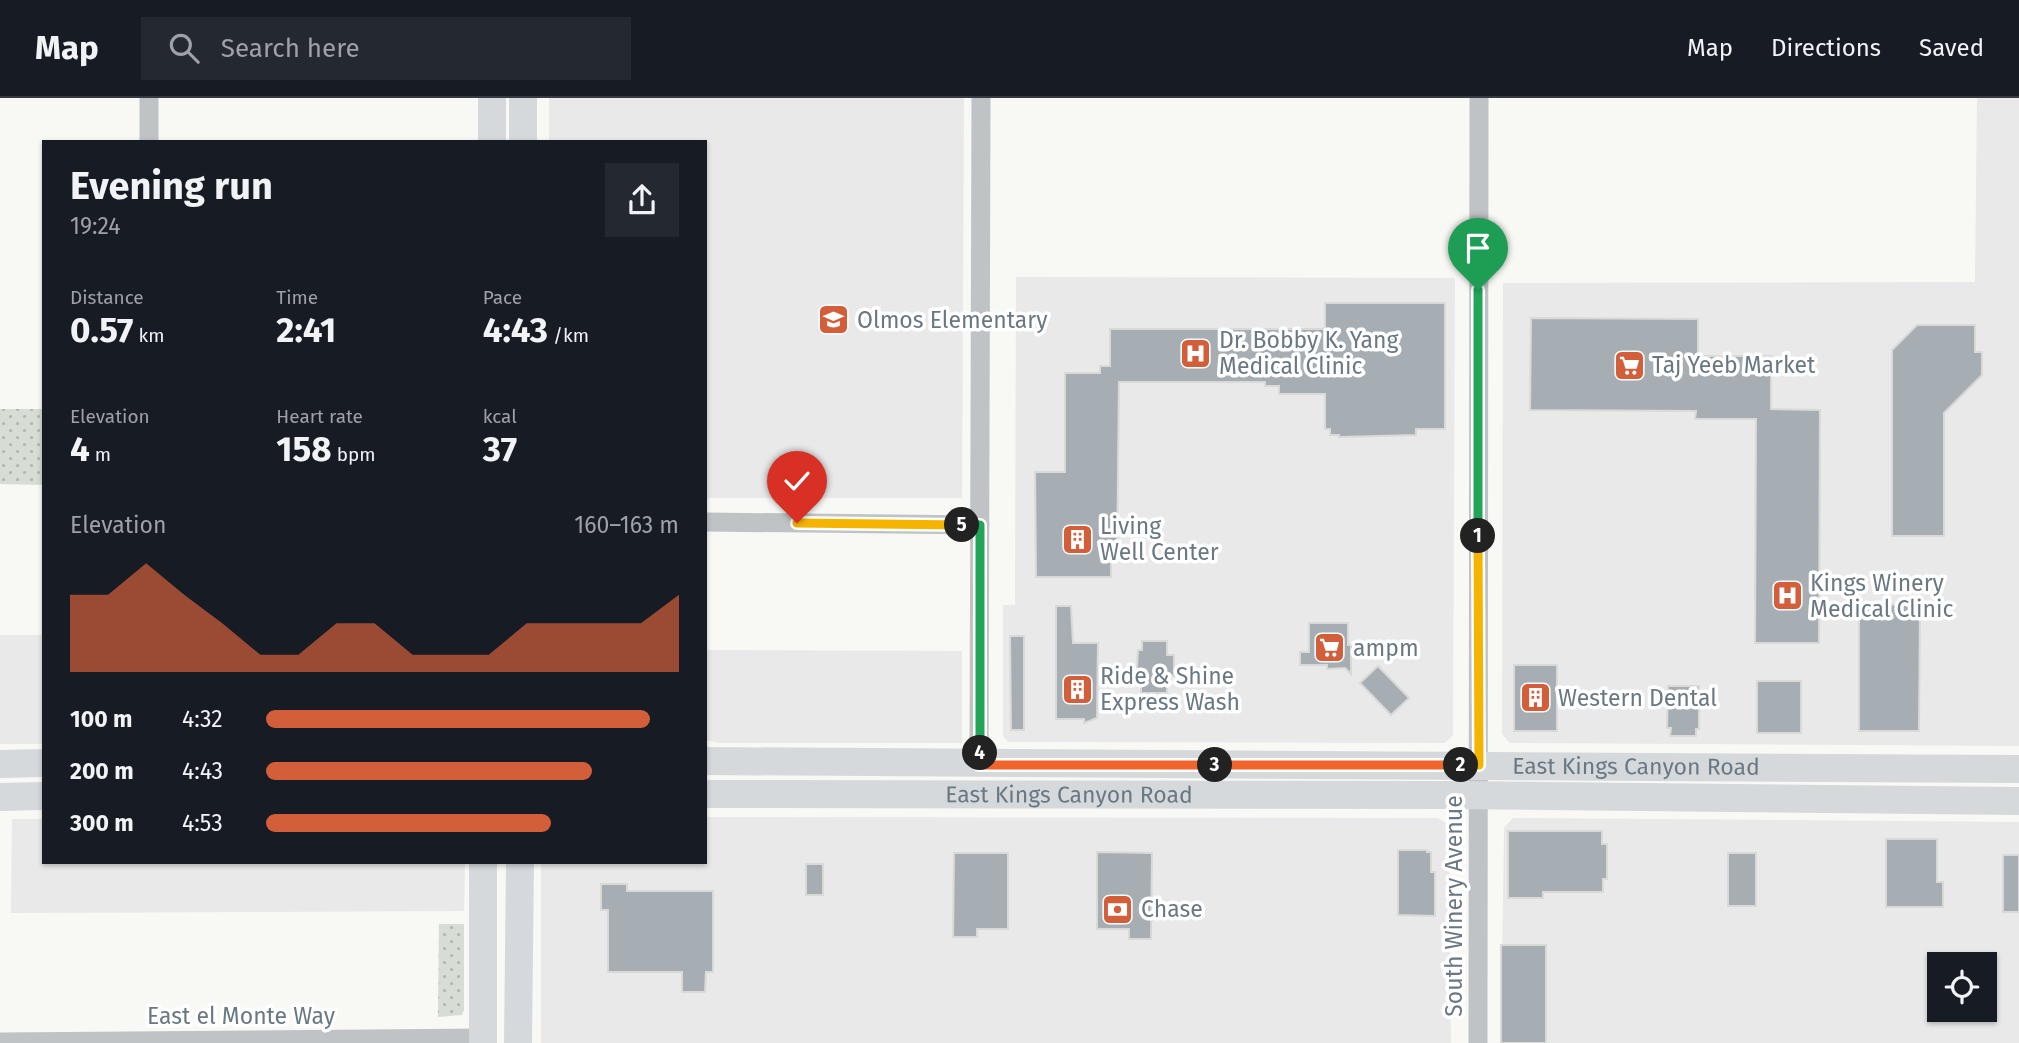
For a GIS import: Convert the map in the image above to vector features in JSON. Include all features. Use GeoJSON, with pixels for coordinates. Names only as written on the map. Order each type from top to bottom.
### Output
{"type":"FeatureCollection","features":[{"type":"Feature","properties":{"kind":"main road"},"geometry":{"type":"LineString","coordinates":[[492,98],[492,140]]}},
{"type":"Feature","properties":{"kind":"main road"},"geometry":{"type":"LineString","coordinates":[[523,98],[523,140]]}},
{"type":"Feature","properties":{"kind":"main road","name":"East Kings Canyon Road"},"geometry":{"type":"LineString","coordinates":[[707,761],[979,765],[2019,769]]}},
{"type":"Feature","properties":{"kind":"main road"},"geometry":{"type":"LineString","coordinates":[[0,764],[42,763]]}},
{"type":"Feature","properties":{"kind":"main road","name":"East Kings Canyon Road"},"geometry":{"type":"LineString","coordinates":[[707,794],[1478,796],[2019,801]]}},
{"type":"Feature","properties":{"kind":"main road"},"geometry":{"type":"LineString","coordinates":[[0,797],[42,796]]}},
{"type":"Feature","properties":{"kind":"main road"},"geometry":{"type":"LineString","coordinates":[[483,864],[484,1041]]}},
{"type":"Feature","properties":{"kind":"main road"},"geometry":{"type":"LineString","coordinates":[[518,1043],[520,864]]}},
{"type":"Feature","properties":{"kind":"street"},"geometry":{"type":"LineString","coordinates":[[149,98],[149,140]]}},
{"type":"Feature","properties":{"kind":"street"},"geometry":{"type":"LineString","coordinates":[[979,765],[981,98]]}},
{"type":"Feature","properties":{"kind":"street","name":"South Winery Avenue"},"geometry":{"type":"LineString","coordinates":[[1478,1043],[1479,98]]}},
{"type":"Feature","properties":{"kind":"street"},"geometry":{"type":"LineString","coordinates":[[707,522],[980,525]]}},
{"type":"Feature","properties":{"kind":"street","name":"East el Monte Way"},"geometry":{"type":"LineString","coordinates":[[0,1042],[484,1041]]}},
{"type":"Feature","properties":{"kind":"shaded area","name":"Olmos Elementary"},"geometry":{"type":"Polygon","coordinates":[[[549,98],[964,98],[962,498],[707,498],[707,140],[549,140],[549,98]]]}},
{"type":"Feature","properties":{"kind":"shaded area"},"geometry":{"type":"Polygon","coordinates":[[[1977,98],[2019,98],[2019,746],[1510,743],[1502,734],[1503,283],[1975,282],[1977,98]]]}},
{"type":"Feature","properties":{"kind":"shaded area"},"geometry":{"type":"Polygon","coordinates":[[[1016,277],[1455,278],[1453,735],[1445,743],[1008,742],[1003,736],[1003,605],[1015,605],[1016,277]]]}},
{"type":"Feature","properties":{"kind":"shaded area"},"geometry":{"type":"Polygon","coordinates":[[[0,409],[42,409],[42,485],[0,484],[0,409]]]}},
{"type":"Feature","properties":{"kind":"shaded area"},"geometry":{"type":"Polygon","coordinates":[[[0,635],[42,635],[42,744],[0,744],[0,635]]]}},
{"type":"Feature","properties":{"kind":"shaded area"},"geometry":{"type":"Polygon","coordinates":[[[707,650],[962,651],[962,743],[719,743],[707,740],[707,650]]]}},
{"type":"Feature","properties":{"kind":"shaded area"},"geometry":{"type":"Polygon","coordinates":[[[707,817],[1438,818],[1448,825],[1451,1043],[541,1043],[541,864],[707,864],[707,817]]]}},
{"type":"Feature","properties":{"kind":"shaded area"},"geometry":{"type":"Polygon","coordinates":[[[1513,818],[2019,822],[2019,1043],[1501,1043],[1504,828],[1513,818]]]}},
{"type":"Feature","properties":{"kind":"shaded area"},"geometry":{"type":"Polygon","coordinates":[[[12,819],[42,819],[42,864],[465,864],[464,911],[11,913],[12,819]]]}},
{"type":"Feature","properties":{"kind":"shaded area"},"geometry":{"type":"Polygon","coordinates":[[[439,924],[464,924],[462,1015],[438,1017],[439,924]]]}},
{"type":"Feature","properties":{"kind":"building"},"geometry":{"type":"Polygon","coordinates":[[[1325,303],[1445,303],[1445,429],[1416,429],[1416,435],[1339,437],[1330,435],[1330,429],[1325,429],[1325,394],[1279,394],[1279,386],[1265,386],[1265,382],[1119,382],[1117,562],[1111,562],[1111,577],[1036,577],[1035,472],[1065,472],[1065,373],[1100,373],[1100,366],[1110,366],[1110,329],[1325,329],[1325,303]]]}},
{"type":"Feature","properties":{"kind":"building"},"geometry":{"type":"Polygon","coordinates":[[[1531,318],[1698,319],[1698,356],[1771,356],[1771,409],[1820,410],[1819,643],[1755,643],[1756,419],[1695,419],[1696,411],[1530,410],[1531,318]]]}},
{"type":"Feature","properties":{"kind":"building"},"geometry":{"type":"Polygon","coordinates":[[[1917,325],[1975,325],[1975,352],[1982,352],[1982,375],[1944,413],[1944,536],[1892,536],[1892,350],[1917,325]]]}},
{"type":"Feature","properties":{"kind":"building"},"geometry":{"type":"Polygon","coordinates":[[[1859,604],[1920,605],[1919,731],[1859,731],[1859,604]]]}},
{"type":"Feature","properties":{"kind":"building","name":"Ride & Shine Express Wash"},"geometry":{"type":"Polygon","coordinates":[[[1056,606],[1071,606],[1073,643],[1098,643],[1097,718],[1084,723],[1084,719],[1056,719],[1056,606]]]}},
{"type":"Feature","properties":{"kind":"building","name":"ampm"},"geometry":{"type":"Polygon","coordinates":[[[1309,623],[1348,623],[1351,674],[1345,668],[1327,669],[1327,665],[1300,665],[1300,652],[1309,652],[1309,623]]]}},
{"type":"Feature","properties":{"kind":"building"},"geometry":{"type":"Polygon","coordinates":[[[1010,636],[1024,636],[1024,730],[1011,730],[1010,636]]]}},
{"type":"Feature","properties":{"kind":"building"},"geometry":{"type":"Polygon","coordinates":[[[1142,641],[1167,641],[1167,655],[1174,655],[1174,676],[1167,676],[1167,693],[1141,693],[1141,676],[1137,667],[1138,650],[1142,650],[1142,641]]]}},
{"type":"Feature","properties":{"kind":"building","name":"Western Dental"},"geometry":{"type":"Polygon","coordinates":[[[1514,665],[1557,665],[1557,731],[1514,731],[1514,665]]]}},
{"type":"Feature","properties":{"kind":"building"},"geometry":{"type":"Polygon","coordinates":[[[1378,666],[1409,698],[1391,715],[1360,683],[1378,666]]]}},
{"type":"Feature","properties":{"kind":"building"},"geometry":{"type":"Polygon","coordinates":[[[1757,681],[1801,681],[1801,733],[1757,733],[1757,681]]]}},
{"type":"Feature","properties":{"kind":"building"},"geometry":{"type":"Polygon","coordinates":[[[1668,686],[1699,686],[1699,729],[1696,729],[1696,736],[1670,736],[1671,728],[1667,728],[1668,686]]]}},
{"type":"Feature","properties":{"kind":"building"},"geometry":{"type":"Polygon","coordinates":[[[1508,831],[1602,831],[1602,844],[1607,844],[1607,879],[1603,879],[1603,892],[1543,892],[1543,898],[1508,898],[1508,831]]]}},
{"type":"Feature","properties":{"kind":"building"},"geometry":{"type":"Polygon","coordinates":[[[1886,839],[1937,839],[1937,882],[1943,882],[1943,907],[1886,907],[1886,839]]]}},
{"type":"Feature","properties":{"kind":"building"},"geometry":{"type":"Polygon","coordinates":[[[1398,850],[1431,852],[1431,872],[1435,872],[1435,916],[1398,915],[1398,850]]]}},
{"type":"Feature","properties":{"kind":"building"},"geometry":{"type":"Polygon","coordinates":[[[1097,852],[1152,853],[1151,939],[1129,939],[1129,929],[1097,929],[1097,852]]]}},
{"type":"Feature","properties":{"kind":"building"},"geometry":{"type":"Polygon","coordinates":[[[954,853],[1008,853],[1008,929],[977,929],[977,937],[953,937],[954,853]]]}},
{"type":"Feature","properties":{"kind":"building"},"geometry":{"type":"Polygon","coordinates":[[[1728,853],[1756,853],[1756,906],[1728,906],[1728,853]]]}},
{"type":"Feature","properties":{"kind":"building"},"geometry":{"type":"Polygon","coordinates":[[[2003,855],[2019,855],[2019,912],[2003,912],[2003,855]]]}},
{"type":"Feature","properties":{"kind":"building"},"geometry":{"type":"Polygon","coordinates":[[[806,864],[823,864],[823,895],[806,895],[806,864]]]}},
{"type":"Feature","properties":{"kind":"building"},"geometry":{"type":"Polygon","coordinates":[[[601,884],[627,884],[627,891],[713,891],[713,972],[706,972],[705,992],[682,992],[682,972],[608,972],[608,910],[601,910],[601,884]]]}},
{"type":"Feature","properties":{"kind":"building"},"geometry":{"type":"Polygon","coordinates":[[[1501,945],[1546,945],[1546,1043],[1501,1043],[1501,945]]]}},
{"type":"Feature","properties":{"kind":"place","name":"Olmos Elementary"},"geometry":{"type":"Point","coordinates":[834,320]}},
{"type":"Feature","properties":{"kind":"place","name":"Dr. Bobby K. Yang Medical Clinic"},"geometry":{"type":"Point","coordinates":[1196,353]}},
{"type":"Feature","properties":{"kind":"place","name":"Taj Yeeb Market"},"geometry":{"type":"Point","coordinates":[1629,365]}},
{"type":"Feature","properties":{"kind":"place","name":"Living Well Center"},"geometry":{"type":"Point","coordinates":[1077,539]}},
{"type":"Feature","properties":{"kind":"place","name":"Kings Winery Medical Clinic"},"geometry":{"type":"Point","coordinates":[1787,596]}},
{"type":"Feature","properties":{"kind":"place","name":"ampm"},"geometry":{"type":"Point","coordinates":[1330,648]}},
{"type":"Feature","properties":{"kind":"place","name":"Ride & Shine Express Wash"},"geometry":{"type":"Point","coordinates":[1077,689]}},
{"type":"Feature","properties":{"kind":"place","name":"Western Dental"},"geometry":{"type":"Point","coordinates":[1535,698]}},
{"type":"Feature","properties":{"kind":"place","name":"Chase"},"geometry":{"type":"Point","coordinates":[1118,909]}},
{"type":"Feature","properties":{"kind":"route"},"geometry":{"type":"LineString","coordinates":[[797,523],[980,525],[979,765],[1479,765],[1478,290]]}}]}
